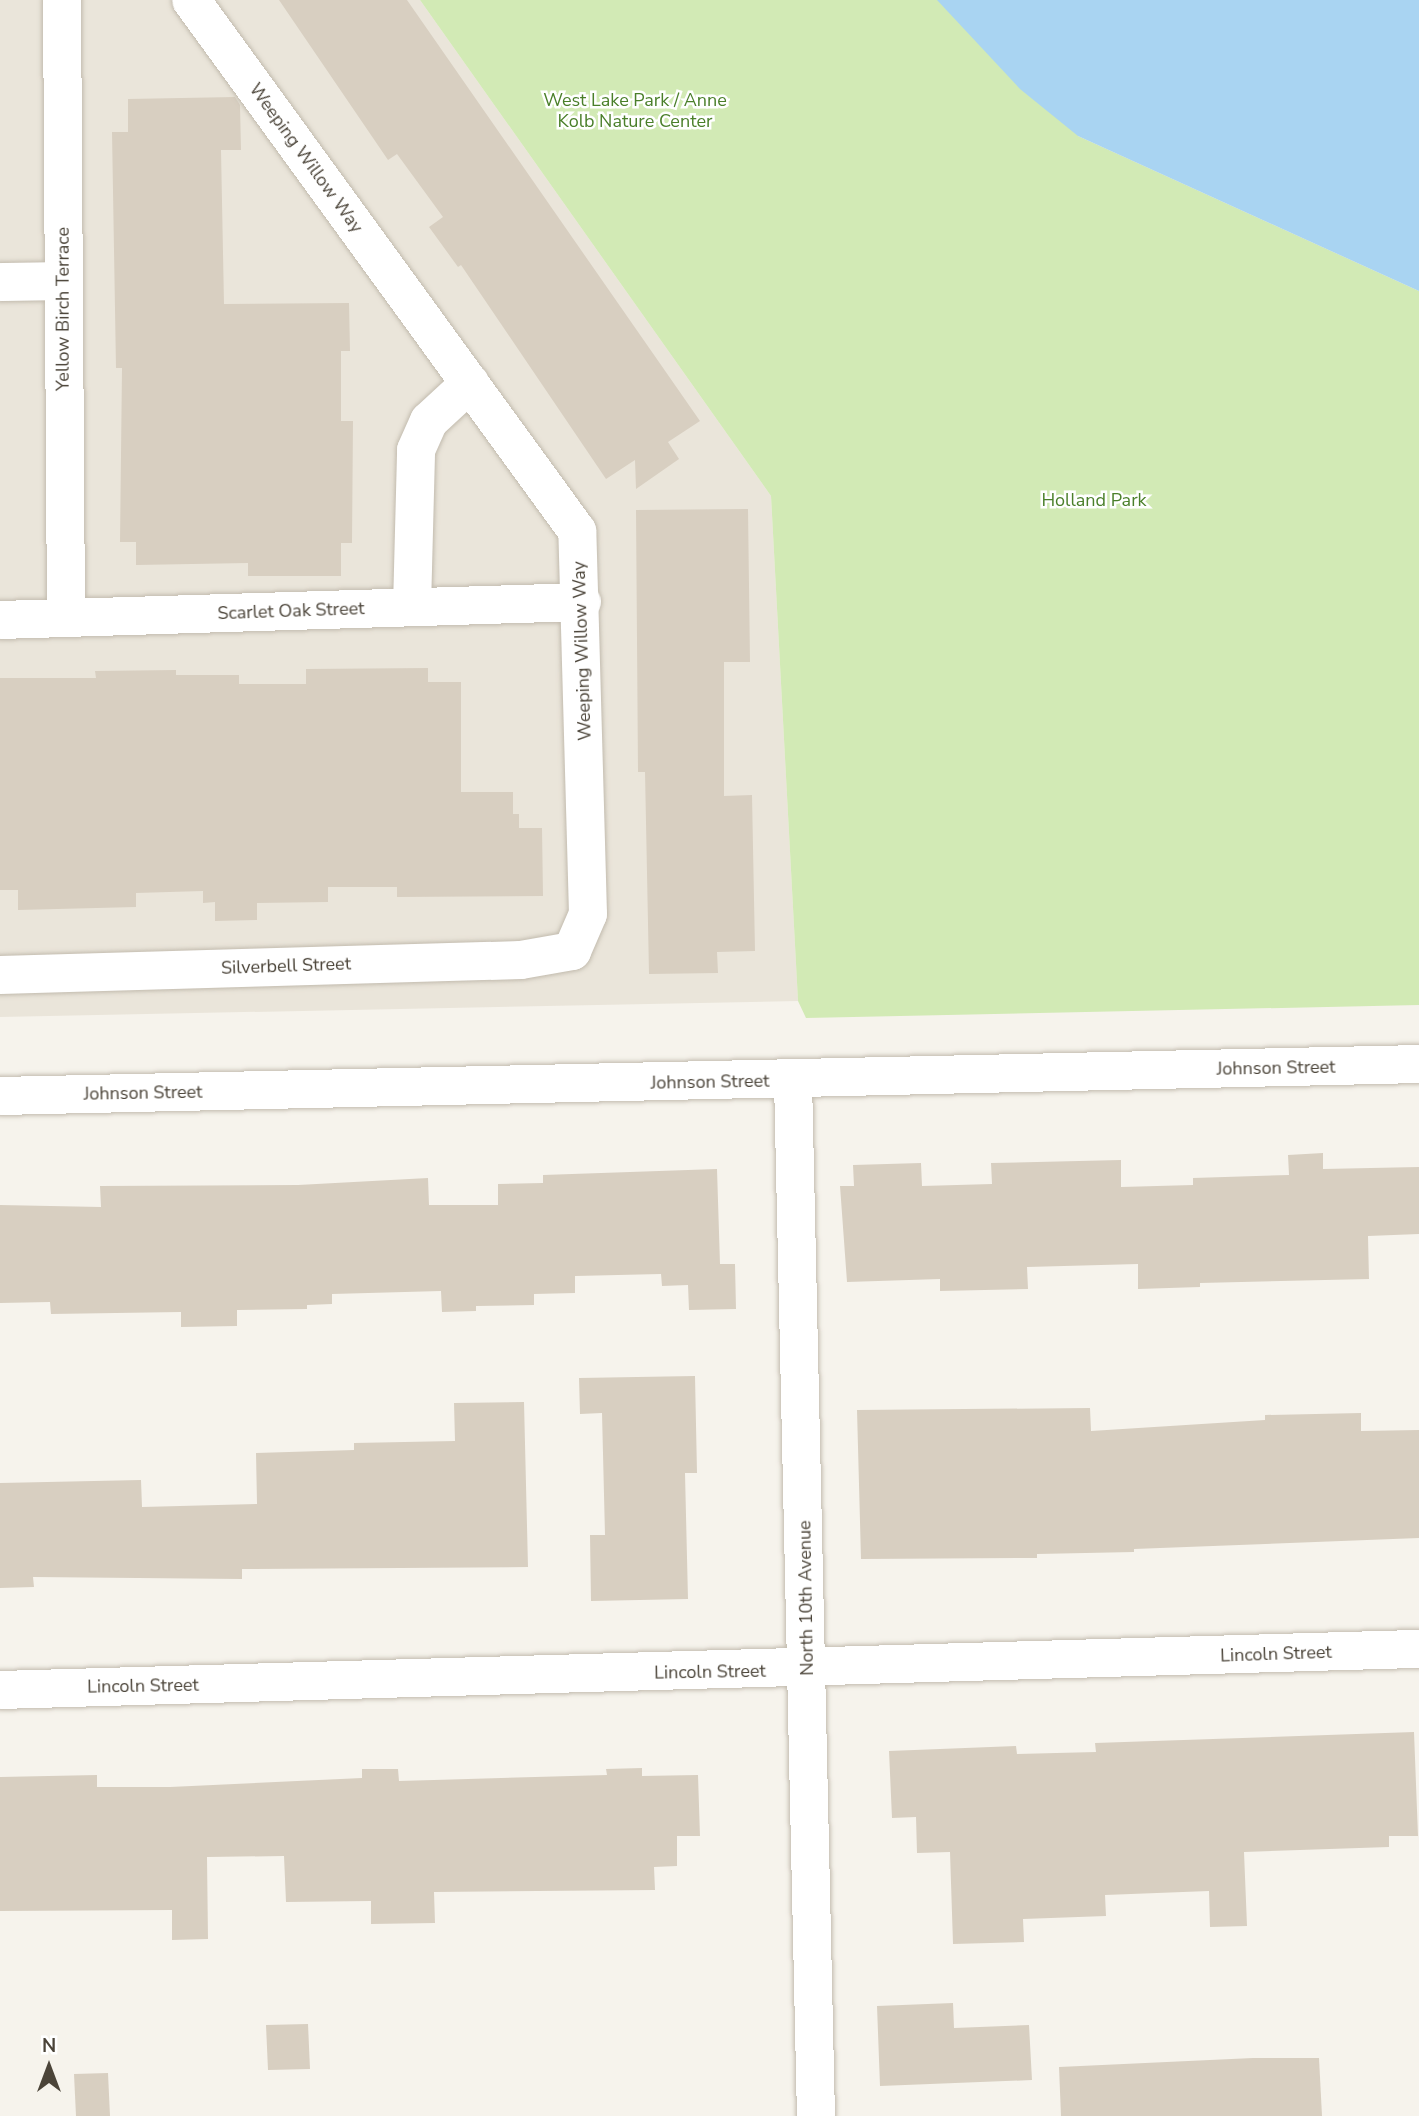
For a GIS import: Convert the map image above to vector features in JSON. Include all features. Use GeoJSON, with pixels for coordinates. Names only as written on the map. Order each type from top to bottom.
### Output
{"type":"FeatureCollection","features":[{"type":"Feature","properties":{"kind":"street","name":"Yellow Birch Terrace"},"geometry":{"type":"LineString","coordinates":[[62,0],[66,617]]}},
{"type":"Feature","properties":{"kind":"street","name":"Weeping Willow Way"},"geometry":{"type":"LineString","coordinates":[[191,0],[577,531],[582,602],[587,914],[572,951]]}},
{"type":"Feature","properties":{"kind":"street"},"geometry":{"type":"LineString","coordinates":[[0,282],[62,281]]}},
{"type":"Feature","properties":{"kind":"street"},"geometry":{"type":"LineString","coordinates":[[412,607],[416,450],[435,414],[470,383]]}},
{"type":"Feature","properties":{"kind":"street","name":"Scarlet Oak Street"},"geometry":{"type":"LineString","coordinates":[[0,620],[582,602]]}},
{"type":"Feature","properties":{"kind":"street","name":"Silverbell Street"},"geometry":{"type":"LineString","coordinates":[[0,975],[521,960],[572,951]]}},
{"type":"Feature","properties":{"kind":"street","name":"Johnson Street"},"geometry":{"type":"LineString","coordinates":[[0,1096],[1419,1064]]}},
{"type":"Feature","properties":{"kind":"street","name":"North 10th Avenue"},"geometry":{"type":"LineString","coordinates":[[793,1080],[816,2116]]}},
{"type":"Feature","properties":{"kind":"street","name":"Lincoln Street"},"geometry":{"type":"LineString","coordinates":[[0,1690],[808,1670],[1419,1649]]}},
{"type":"Feature","properties":{"kind":"shaded area"},"geometry":{"type":"Polygon","coordinates":[[[0,0],[420,0],[771,496],[798,1001],[0,1017],[0,0]]]}},
{"type":"Feature","properties":{"kind":"green space","name":"Holland Park"},"geometry":{"type":"Polygon","coordinates":[[[420,0],[1419,0],[1078,136],[1419,291],[1419,1005],[806,1018],[798,1001],[771,496],[420,0]]]}},
{"type":"Feature","properties":{"kind":"water"},"geometry":{"type":"Polygon","coordinates":[[[937,0],[1419,0],[1419,291],[1078,136],[1020,89],[937,0]]]}},
{"type":"Feature","properties":{"kind":"building"},"geometry":{"type":"Polygon","coordinates":[[[279,0],[407,0],[700,421],[668,442],[679,459],[636,489],[635,460],[606,479],[461,265],[458,267],[429,227],[443,217],[397,154],[388,160],[279,0]]]}},
{"type":"Feature","properties":{"kind":"building"},"geometry":{"type":"Polygon","coordinates":[[[235,97],[240,105],[241,150],[221,150],[224,304],[349,303],[350,351],[341,351],[341,421],[353,421],[352,543],[341,543],[341,576],[248,576],[248,563],[136,565],[136,542],[120,542],[122,368],[116,368],[112,132],[128,132],[128,99],[235,97]]]}},
{"type":"Feature","properties":{"kind":"building"},"geometry":{"type":"Polygon","coordinates":[[[748,509],[750,662],[724,662],[724,796],[752,795],[755,951],[717,952],[718,973],[649,974],[645,772],[638,772],[636,510],[748,509]]]}},
{"type":"Feature","properties":{"kind":"building"},"geometry":{"type":"Polygon","coordinates":[[[428,668],[428,682],[461,682],[461,792],[513,792],[513,814],[519,814],[519,828],[542,828],[543,896],[397,897],[397,887],[328,887],[328,902],[257,903],[257,920],[215,921],[215,902],[203,903],[203,891],[136,893],[136,907],[18,910],[18,890],[0,890],[0,678],[96,678],[95,671],[176,670],[176,675],[239,675],[239,684],[306,684],[306,669],[428,668]]]}},
{"type":"Feature","properties":{"kind":"building"},"geometry":{"type":"Polygon","coordinates":[[[1323,1153],[1323,1169],[1419,1167],[1419,1234],[1368,1236],[1369,1279],[1200,1283],[1200,1287],[1138,1289],[1138,1264],[1027,1267],[1028,1289],[940,1291],[940,1279],[847,1282],[840,1186],[854,1186],[853,1165],[921,1163],[922,1186],[992,1184],[991,1163],[1121,1160],[1121,1187],[1193,1185],[1193,1178],[1289,1175],[1288,1155],[1323,1153]]]}},
{"type":"Feature","properties":{"kind":"building"},"geometry":{"type":"Polygon","coordinates":[[[717,1169],[720,1264],[735,1264],[736,1309],[689,1310],[688,1285],[662,1286],[661,1274],[575,1276],[575,1293],[534,1294],[534,1305],[476,1306],[476,1311],[442,1312],[441,1291],[332,1294],[332,1304],[307,1305],[307,1309],[237,1310],[237,1326],[181,1327],[181,1312],[51,1314],[50,1302],[0,1303],[0,1205],[101,1207],[100,1186],[298,1185],[428,1178],[429,1205],[498,1205],[498,1184],[543,1183],[543,1175],[717,1169]]]}},
{"type":"Feature","properties":{"kind":"building"},"geometry":{"type":"Polygon","coordinates":[[[695,1376],[697,1473],[685,1473],[688,1599],[591,1601],[590,1535],[605,1535],[602,1413],[580,1414],[579,1378],[695,1376]]]}},
{"type":"Feature","properties":{"kind":"building"},"geometry":{"type":"Polygon","coordinates":[[[524,1402],[528,1567],[242,1569],[242,1579],[33,1577],[34,1587],[0,1588],[0,1483],[141,1480],[142,1507],[257,1504],[256,1453],[354,1450],[354,1443],[455,1441],[454,1403],[524,1402]]]}},
{"type":"Feature","properties":{"kind":"building"},"geometry":{"type":"Polygon","coordinates":[[[1090,1408],[1091,1431],[1265,1420],[1265,1415],[1361,1413],[1361,1431],[1419,1430],[1419,1538],[1037,1554],[1037,1558],[861,1559],[857,1410],[1090,1408]]]}},
{"type":"Feature","properties":{"kind":"building"},"geometry":{"type":"Polygon","coordinates":[[[1414,1732],[1418,1836],[1389,1836],[1389,1847],[1244,1852],[1247,1926],[1210,1927],[1209,1891],[1105,1895],[1106,1916],[1023,1919],[1024,1942],[953,1944],[950,1852],[917,1853],[916,1817],[892,1818],[889,1751],[1016,1746],[1017,1754],[1096,1752],[1095,1743],[1414,1732]]]}},
{"type":"Feature","properties":{"kind":"building"},"geometry":{"type":"Polygon","coordinates":[[[642,1768],[642,1776],[698,1775],[700,1836],[677,1836],[677,1866],[654,1867],[655,1890],[434,1892],[435,1923],[371,1924],[371,1901],[286,1902],[284,1856],[207,1857],[208,1939],[172,1940],[172,1910],[0,1911],[0,1777],[97,1775],[97,1787],[170,1787],[362,1778],[362,1769],[398,1769],[399,1781],[607,1775],[606,1769],[642,1768]]]}},
{"type":"Feature","properties":{"kind":"building"},"geometry":{"type":"Polygon","coordinates":[[[953,2003],[954,2028],[1029,2025],[1032,2080],[880,2086],[877,2006],[953,2003]]]}},
{"type":"Feature","properties":{"kind":"building"},"geometry":{"type":"Polygon","coordinates":[[[308,2024],[310,2069],[268,2070],[266,2025],[308,2024]]]}},
{"type":"Feature","properties":{"kind":"building"},"geometry":{"type":"Polygon","coordinates":[[[1253,2058],[1319,2058],[1322,2116],[1061,2116],[1059,2067],[1253,2058]]]}},
{"type":"Feature","properties":{"kind":"building"},"geometry":{"type":"Polygon","coordinates":[[[108,2073],[110,2116],[76,2116],[74,2074],[108,2073]]]}},
{"type":"Feature","properties":{"kind":"park label","name":"West Lake Park / Anne Kolb Nature Center"},"geometry":{"type":"Point","coordinates":[635,111]}}]}
